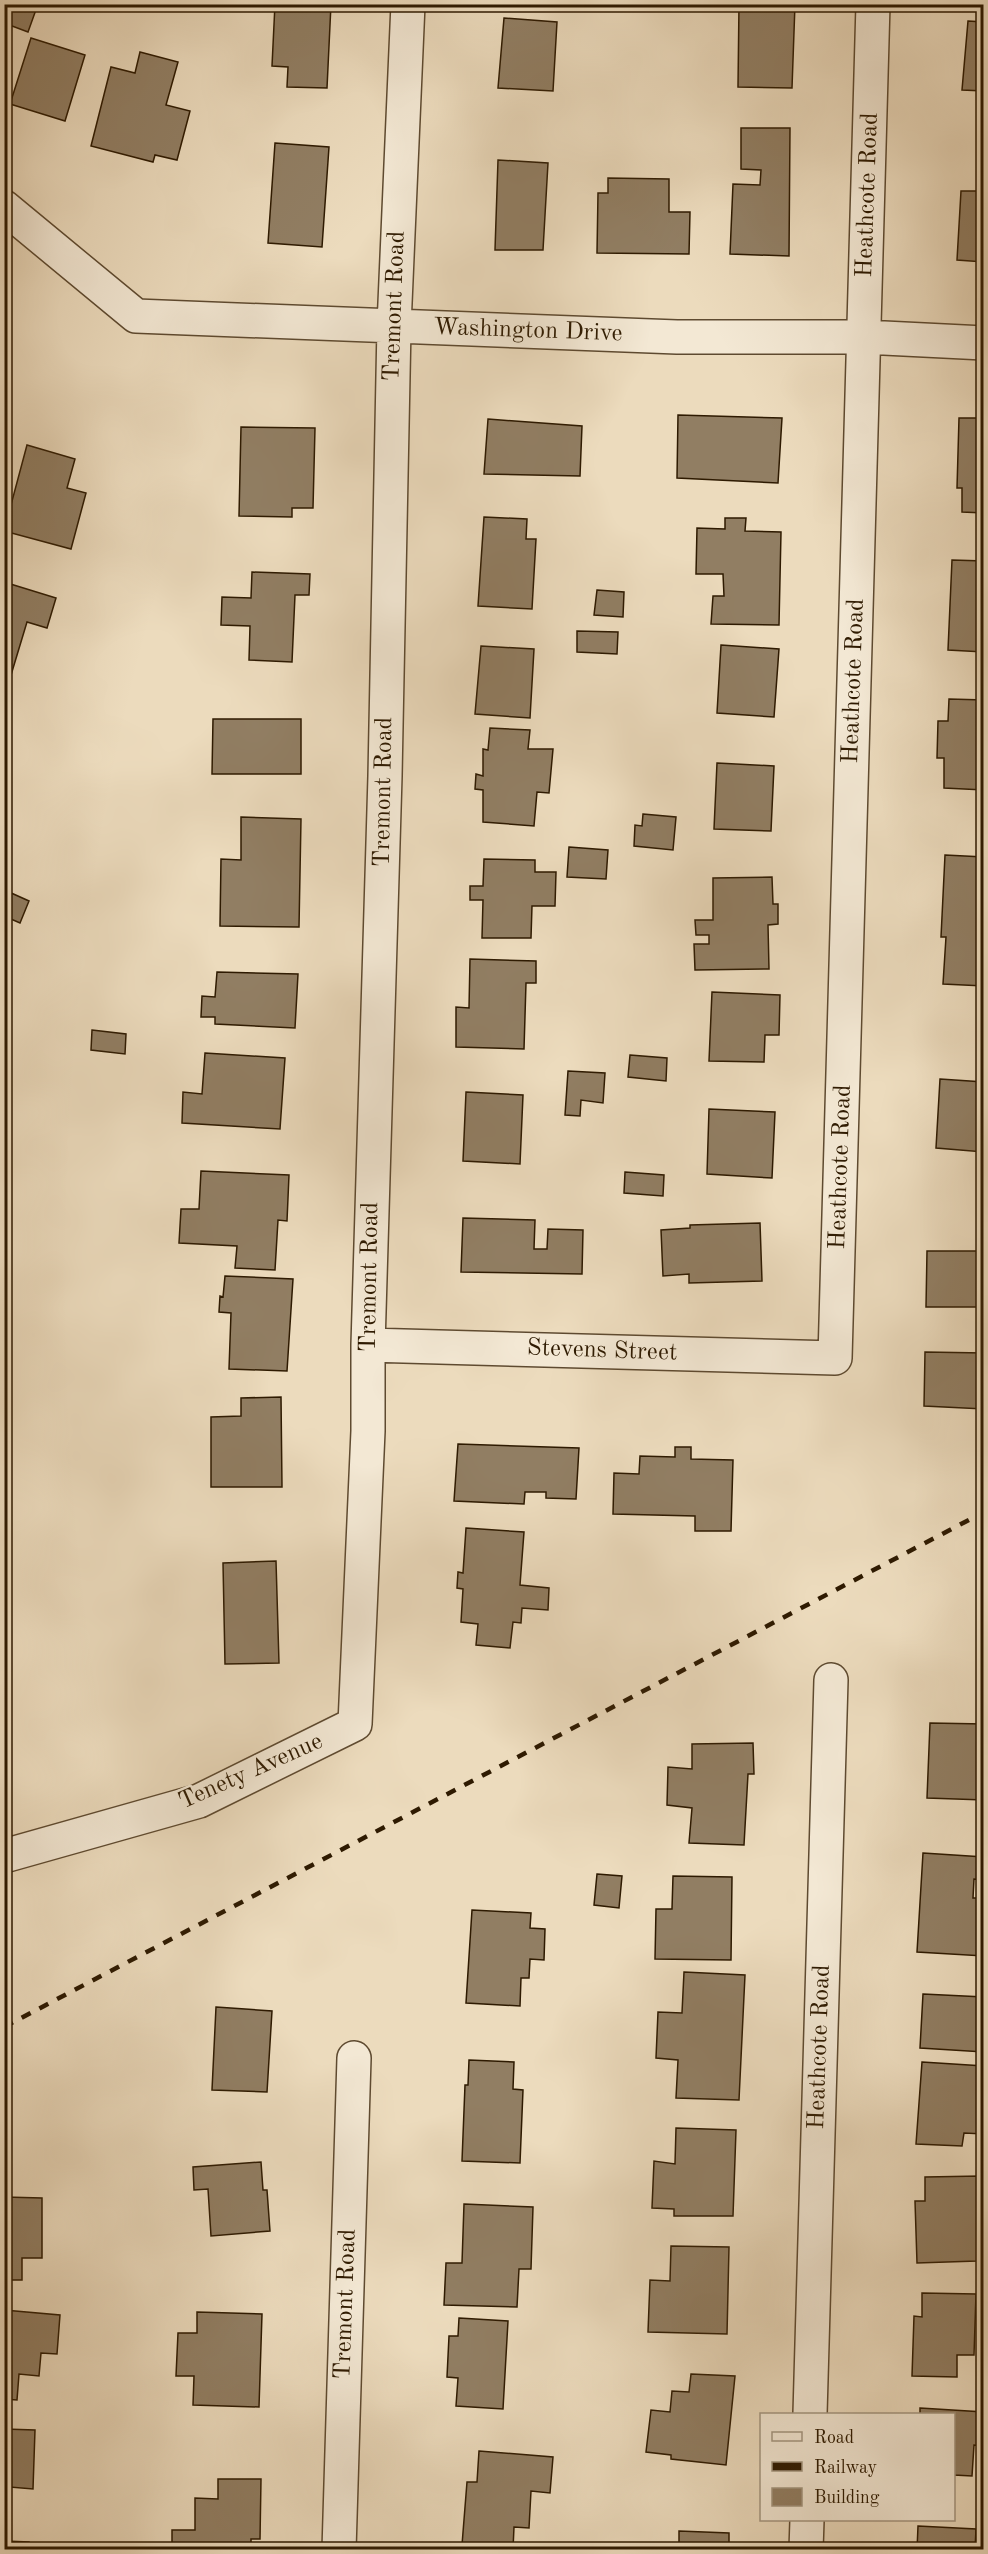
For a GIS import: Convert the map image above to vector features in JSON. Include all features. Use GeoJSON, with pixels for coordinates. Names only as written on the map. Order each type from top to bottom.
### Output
{"type":"FeatureCollection","features":[{"type":"Feature","properties":{"kind":"street","name":"Tremont Road"},"geometry":{"type":"LineString","coordinates":[[362,1579],[385,776],[394,326],[408,4]]}},
{"type":"Feature","properties":{"kind":"street","name":"Heathcote Road"},"geometry":{"type":"LineString","coordinates":[[836,1358],[873,4]]}},
{"type":"Feature","properties":{"kind":"street","name":"Washington Drive"},"geometry":{"type":"LineString","coordinates":[[4,207],[136,316],[676,337],[864,337],[984,343]]}},
{"type":"Feature","properties":{"kind":"street","name":"Stevens Street"},"geometry":{"type":"LineString","coordinates":[[368,1345],[836,1358]]}},
{"type":"Feature","properties":{"kind":"street","name":"Tenety Avenue"},"geometry":{"type":"LineString","coordinates":[[4,1856],[199,1801],[355,1724],[362,1579]]}},
{"type":"Feature","properties":{"kind":"street","name":"Heathcote Road"},"geometry":{"type":"LineString","coordinates":[[810,2413],[831,1680]]}},
{"type":"Feature","properties":{"kind":"street","name":"Tremont Road"},"geometry":{"type":"LineString","coordinates":[[339,2550],[354,2058]]}},
{"type":"Feature","properties":{"kind":"street"},"geometry":{"type":"LineString","coordinates":[[806,2550],[807,2521]]}},
{"type":"Feature","properties":{"kind":"building"},"geometry":{"type":"Polygon","coordinates":[[[5,4],[38,4],[28,32],[4,23],[5,4]]]}},
{"type":"Feature","properties":{"kind":"building"},"geometry":{"type":"Polygon","coordinates":[[[275,4],[331,4],[327,88],[287,87],[288,67],[272,66],[275,4]]]}},
{"type":"Feature","properties":{"kind":"building"},"geometry":{"type":"Polygon","coordinates":[[[739,4],[795,4],[792,88],[738,87],[739,4]]]}},
{"type":"Feature","properties":{"kind":"building"},"geometry":{"type":"Polygon","coordinates":[[[504,18],[557,22],[553,91],[498,88],[504,18]]]}},
{"type":"Feature","properties":{"kind":"building"},"geometry":{"type":"Polygon","coordinates":[[[968,21],[984,22],[984,91],[962,90],[968,21]]]}},
{"type":"Feature","properties":{"kind":"building"},"geometry":{"type":"Polygon","coordinates":[[[31,38],[85,55],[65,121],[10,104],[31,38]]]}},
{"type":"Feature","properties":{"kind":"building"},"geometry":{"type":"Polygon","coordinates":[[[140,52],[178,62],[166,105],[190,111],[177,160],[155,155],[153,162],[91,146],[111,67],[135,73],[140,52]]]}},
{"type":"Feature","properties":{"kind":"building"},"geometry":{"type":"Polygon","coordinates":[[[741,128],[790,128],[789,256],[730,254],[733,184],[760,185],[761,170],[741,169],[741,128]]]}},
{"type":"Feature","properties":{"kind":"building"},"geometry":{"type":"Polygon","coordinates":[[[275,143],[329,147],[322,247],[268,243],[275,143]]]}},
{"type":"Feature","properties":{"kind":"building"},"geometry":{"type":"Polygon","coordinates":[[[498,160],[548,163],[543,250],[495,250],[498,160]]]}},
{"type":"Feature","properties":{"kind":"building"},"geometry":{"type":"Polygon","coordinates":[[[977,175],[984,175],[984,262],[957,260],[961,191],[977,191],[977,175]]]}},
{"type":"Feature","properties":{"kind":"building"},"geometry":{"type":"Polygon","coordinates":[[[608,178],[669,179],[669,212],[690,212],[689,254],[597,253],[598,193],[608,193],[608,178]]]}},
{"type":"Feature","properties":{"kind":"building"},"geometry":{"type":"Polygon","coordinates":[[[678,415],[782,418],[778,483],[677,478],[678,415]]]}},
{"type":"Feature","properties":{"kind":"building"},"geometry":{"type":"Polygon","coordinates":[[[959,418],[984,418],[984,513],[962,512],[962,488],[957,488],[959,418]]]}},
{"type":"Feature","properties":{"kind":"building"},"geometry":{"type":"Polygon","coordinates":[[[488,419],[582,426],[580,476],[484,474],[488,419]]]}},
{"type":"Feature","properties":{"kind":"building"},"geometry":{"type":"Polygon","coordinates":[[[241,427],[315,428],[313,508],[292,508],[292,517],[239,516],[241,427]]]}},
{"type":"Feature","properties":{"kind":"building"},"geometry":{"type":"Polygon","coordinates":[[[27,445],[75,459],[67,488],[86,493],[71,549],[4,531],[27,445]]]}},
{"type":"Feature","properties":{"kind":"building"},"geometry":{"type":"Polygon","coordinates":[[[484,517],[527,519],[526,539],[536,539],[532,609],[478,606],[484,517]]]}},
{"type":"Feature","properties":{"kind":"building"},"geometry":{"type":"Polygon","coordinates":[[[725,518],[746,518],[745,531],[781,532],[779,625],[711,624],[713,596],[724,596],[723,574],[696,574],[697,528],[725,529],[725,518]]]}},
{"type":"Feature","properties":{"kind":"building"},"geometry":{"type":"Polygon","coordinates":[[[952,560],[984,561],[984,652],[948,650],[952,560]]]}},
{"type":"Feature","properties":{"kind":"building"},"geometry":{"type":"Polygon","coordinates":[[[252,572],[310,574],[309,595],[295,595],[292,662],[249,660],[250,626],[221,625],[222,597],[251,598],[252,572]]]}},
{"type":"Feature","properties":{"kind":"building"},"geometry":{"type":"Polygon","coordinates":[[[4,582],[56,598],[47,628],[27,622],[11,675],[4,673],[4,582]]]}},
{"type":"Feature","properties":{"kind":"building"},"geometry":{"type":"Polygon","coordinates":[[[597,590],[624,592],[623,617],[594,615],[597,590]]]}},
{"type":"Feature","properties":{"kind":"building"},"geometry":{"type":"Polygon","coordinates":[[[577,631],[618,632],[617,654],[577,652],[577,631]]]}},
{"type":"Feature","properties":{"kind":"building"},"geometry":{"type":"Polygon","coordinates":[[[721,645],[779,649],[774,717],[717,713],[721,645]]]}},
{"type":"Feature","properties":{"kind":"building"},"geometry":{"type":"Polygon","coordinates":[[[481,646],[534,649],[530,718],[475,714],[481,646]]]}},
{"type":"Feature","properties":{"kind":"building"},"geometry":{"type":"Polygon","coordinates":[[[949,699],[984,700],[984,790],[944,788],[944,758],[937,758],[938,721],[948,721],[949,699]]]}},
{"type":"Feature","properties":{"kind":"building"},"geometry":{"type":"Polygon","coordinates":[[[213,719],[301,719],[301,774],[212,774],[213,719]]]}},
{"type":"Feature","properties":{"kind":"building"},"geometry":{"type":"Polygon","coordinates":[[[490,728],[530,730],[528,749],[553,749],[549,793],[537,792],[534,826],[483,822],[483,790],[475,789],[476,774],[483,776],[483,749],[488,750],[490,728]]]}},
{"type":"Feature","properties":{"kind":"building"},"geometry":{"type":"Polygon","coordinates":[[[717,763],[774,766],[771,831],[714,829],[717,763]]]}},
{"type":"Feature","properties":{"kind":"building"},"geometry":{"type":"Polygon","coordinates":[[[643,814],[676,817],[673,850],[634,846],[635,825],[642,826],[643,814]]]}},
{"type":"Feature","properties":{"kind":"building"},"geometry":{"type":"Polygon","coordinates":[[[241,817],[301,819],[299,927],[220,926],[221,859],[241,860],[241,817]]]}},
{"type":"Feature","properties":{"kind":"building"},"geometry":{"type":"Polygon","coordinates":[[[569,847],[608,850],[606,879],[567,877],[569,847]]]}},
{"type":"Feature","properties":{"kind":"building"},"geometry":{"type":"Polygon","coordinates":[[[945,855],[984,857],[984,986],[943,984],[946,937],[941,937],[945,855]]]}},
{"type":"Feature","properties":{"kind":"building"},"geometry":{"type":"Polygon","coordinates":[[[484,859],[535,860],[535,872],[556,872],[555,906],[532,906],[531,938],[482,938],[483,900],[470,900],[470,886],[483,886],[484,859]]]}},
{"type":"Feature","properties":{"kind":"building"},"geometry":{"type":"Polygon","coordinates":[[[772,877],[773,904],[778,904],[778,924],[768,925],[769,969],[695,970],[694,944],[709,944],[709,935],[696,935],[695,920],[713,920],[713,878],[772,877]]]}},
{"type":"Feature","properties":{"kind":"building"},"geometry":{"type":"Polygon","coordinates":[[[9,892],[29,901],[20,923],[4,916],[4,903],[9,892]]]}},
{"type":"Feature","properties":{"kind":"building"},"geometry":{"type":"Polygon","coordinates":[[[470,959],[536,961],[536,983],[526,983],[524,1049],[456,1047],[456,1007],[469,1008],[470,959]]]}},
{"type":"Feature","properties":{"kind":"building"},"geometry":{"type":"Polygon","coordinates":[[[217,972],[298,974],[295,1028],[215,1024],[215,1017],[201,1017],[202,996],[215,997],[217,972]]]}},
{"type":"Feature","properties":{"kind":"building"},"geometry":{"type":"Polygon","coordinates":[[[712,992],[780,995],[779,1035],[765,1035],[764,1062],[709,1061],[712,992]]]}},
{"type":"Feature","properties":{"kind":"building"},"geometry":{"type":"Polygon","coordinates":[[[92,1030],[126,1034],[125,1054],[91,1050],[92,1030]]]}},
{"type":"Feature","properties":{"kind":"building"},"geometry":{"type":"Polygon","coordinates":[[[205,1053],[285,1058],[280,1129],[182,1123],[183,1092],[202,1094],[205,1053]]]}},
{"type":"Feature","properties":{"kind":"building"},"geometry":{"type":"Polygon","coordinates":[[[630,1055],[667,1058],[666,1081],[628,1077],[630,1055]]]}},
{"type":"Feature","properties":{"kind":"building"},"geometry":{"type":"Polygon","coordinates":[[[568,1071],[605,1073],[603,1103],[581,1100],[580,1116],[565,1115],[568,1071]]]}},
{"type":"Feature","properties":{"kind":"building"},"geometry":{"type":"Polygon","coordinates":[[[940,1079],[984,1082],[984,1152],[936,1148],[940,1079]]]}},
{"type":"Feature","properties":{"kind":"building"},"geometry":{"type":"Polygon","coordinates":[[[466,1092],[523,1095],[520,1164],[463,1161],[466,1092]]]}},
{"type":"Feature","properties":{"kind":"building"},"geometry":{"type":"Polygon","coordinates":[[[709,1109],[775,1112],[772,1178],[707,1174],[709,1109]]]}},
{"type":"Feature","properties":{"kind":"building"},"geometry":{"type":"Polygon","coordinates":[[[201,1171],[289,1175],[287,1221],[278,1220],[275,1270],[235,1268],[237,1246],[179,1243],[181,1209],[199,1209],[201,1171]]]}},
{"type":"Feature","properties":{"kind":"building"},"geometry":{"type":"Polygon","coordinates":[[[625,1172],[664,1175],[663,1196],[624,1193],[625,1172]]]}},
{"type":"Feature","properties":{"kind":"building"},"geometry":{"type":"Polygon","coordinates":[[[463,1218],[535,1220],[534,1249],[547,1249],[548,1229],[583,1230],[582,1274],[461,1272],[463,1218]]]}},
{"type":"Feature","properties":{"kind":"building"},"geometry":{"type":"Polygon","coordinates":[[[760,1223],[762,1281],[689,1283],[689,1274],[663,1276],[661,1230],[690,1228],[690,1225],[760,1223]]]}},
{"type":"Feature","properties":{"kind":"building"},"geometry":{"type":"Polygon","coordinates":[[[927,1251],[984,1251],[984,1307],[926,1307],[927,1251]]]}},
{"type":"Feature","properties":{"kind":"building"},"geometry":{"type":"Polygon","coordinates":[[[225,1276],[293,1279],[287,1371],[229,1369],[231,1313],[219,1312],[225,1276]]]}},
{"type":"Feature","properties":{"kind":"building"},"geometry":{"type":"Polygon","coordinates":[[[925,1352],[984,1353],[984,1409],[924,1406],[925,1352]]]}},
{"type":"Feature","properties":{"kind":"building"},"geometry":{"type":"Polygon","coordinates":[[[281,1397],[282,1487],[211,1487],[211,1417],[241,1416],[241,1398],[281,1397]]]}},
{"type":"Feature","properties":{"kind":"building"},"geometry":{"type":"Polygon","coordinates":[[[458,1444],[579,1448],[576,1499],[546,1498],[546,1492],[525,1492],[524,1504],[454,1501],[458,1444]]]}},
{"type":"Feature","properties":{"kind":"building"},"geometry":{"type":"Polygon","coordinates":[[[675,1447],[691,1447],[691,1459],[733,1460],[731,1531],[695,1531],[695,1516],[613,1514],[614,1473],[639,1474],[640,1456],[675,1457],[675,1447]]]}},
{"type":"Feature","properties":{"kind":"building"},"geometry":{"type":"Polygon","coordinates":[[[466,1528],[524,1532],[520,1585],[549,1588],[548,1610],[522,1608],[521,1623],[513,1622],[510,1648],[476,1645],[478,1624],[461,1622],[463,1589],[457,1588],[458,1572],[463,1573],[466,1528]]]}},
{"type":"Feature","properties":{"kind":"building"},"geometry":{"type":"Polygon","coordinates":[[[276,1561],[279,1663],[225,1664],[223,1563],[276,1561]]]}},
{"type":"Feature","properties":{"kind":"building"},"geometry":{"type":"Polygon","coordinates":[[[930,1723],[984,1724],[984,1800],[927,1798],[930,1723]]]}},
{"type":"Feature","properties":{"kind":"building"},"geometry":{"type":"Polygon","coordinates":[[[753,1743],[754,1774],[748,1774],[744,1845],[689,1843],[692,1808],[667,1805],[668,1767],[692,1769],[692,1744],[753,1743]]]}},
{"type":"Feature","properties":{"kind":"building"},"geometry":{"type":"Polygon","coordinates":[[[923,1853],[984,1857],[984,1880],[974,1879],[973,1898],[984,1898],[984,1956],[917,1952],[923,1853]]]}},
{"type":"Feature","properties":{"kind":"building"},"geometry":{"type":"Polygon","coordinates":[[[597,1874],[622,1876],[619,1908],[594,1905],[597,1874]]]}},
{"type":"Feature","properties":{"kind":"building"},"geometry":{"type":"Polygon","coordinates":[[[673,1876],[732,1877],[731,1960],[655,1959],[656,1909],[672,1909],[673,1876]]]}},
{"type":"Feature","properties":{"kind":"building"},"geometry":{"type":"Polygon","coordinates":[[[472,1910],[531,1913],[530,1928],[545,1929],[544,1960],[530,1959],[529,1978],[521,1978],[520,2006],[466,2003],[472,1910]]]}},
{"type":"Feature","properties":{"kind":"building"},"geometry":{"type":"Polygon","coordinates":[[[684,1972],[745,1975],[739,2100],[676,2098],[678,2060],[656,2058],[658,2012],[682,2013],[684,1972]]]}},
{"type":"Feature","properties":{"kind":"building"},"geometry":{"type":"Polygon","coordinates":[[[923,1994],[984,1997],[984,2052],[920,2048],[923,1994]]]}},
{"type":"Feature","properties":{"kind":"building"},"geometry":{"type":"Polygon","coordinates":[[[216,2007],[272,2011],[267,2092],[212,2090],[216,2007]]]}},
{"type":"Feature","properties":{"kind":"building"},"geometry":{"type":"Polygon","coordinates":[[[469,2060],[514,2062],[513,2089],[523,2090],[520,2163],[462,2161],[465,2085],[468,2085],[469,2060]]]}},
{"type":"Feature","properties":{"kind":"building"},"geometry":{"type":"Polygon","coordinates":[[[922,2062],[984,2066],[984,2134],[964,2133],[962,2146],[916,2144],[922,2062]]]}},
{"type":"Feature","properties":{"kind":"building"},"geometry":{"type":"Polygon","coordinates":[[[676,2128],[736,2130],[733,2216],[674,2216],[674,2209],[652,2208],[654,2161],[675,2164],[676,2128]]]}},
{"type":"Feature","properties":{"kind":"building"},"geometry":{"type":"Polygon","coordinates":[[[261,2162],[263,2190],[267,2190],[270,2231],[211,2236],[208,2189],[194,2190],[193,2167],[261,2162]]]}},
{"type":"Feature","properties":{"kind":"building"},"geometry":{"type":"Polygon","coordinates":[[[981,2176],[984,2240],[977,2240],[977,2261],[917,2263],[915,2201],[925,2201],[925,2177],[981,2176]]]}},
{"type":"Feature","properties":{"kind":"building"},"geometry":{"type":"Polygon","coordinates":[[[4,2197],[42,2198],[42,2258],[22,2258],[22,2280],[4,2280],[4,2197]]]}},
{"type":"Feature","properties":{"kind":"building"},"geometry":{"type":"Polygon","coordinates":[[[464,2204],[533,2207],[531,2269],[519,2269],[517,2307],[444,2305],[446,2263],[462,2263],[464,2204]]]}},
{"type":"Feature","properties":{"kind":"building"},"geometry":{"type":"Polygon","coordinates":[[[671,2246],[729,2247],[727,2334],[648,2332],[650,2280],[670,2281],[671,2246]]]}},
{"type":"Feature","properties":{"kind":"building"},"geometry":{"type":"Polygon","coordinates":[[[922,2293],[976,2294],[974,2355],[957,2355],[957,2377],[912,2376],[914,2316],[922,2317],[922,2293]]]}},
{"type":"Feature","properties":{"kind":"building"},"geometry":{"type":"Polygon","coordinates":[[[4,2310],[60,2315],[57,2354],[41,2353],[39,2376],[19,2374],[17,2400],[4,2399],[4,2310]]]}},
{"type":"Feature","properties":{"kind":"building"},"geometry":{"type":"Polygon","coordinates":[[[197,2312],[262,2314],[259,2407],[193,2405],[194,2376],[176,2376],[178,2333],[197,2333],[197,2312]]]}},
{"type":"Feature","properties":{"kind":"building"},"geometry":{"type":"Polygon","coordinates":[[[459,2318],[508,2321],[503,2409],[456,2406],[458,2378],[447,2377],[449,2336],[458,2336],[459,2318]]]}},
{"type":"Feature","properties":{"kind":"building"},"geometry":{"type":"Polygon","coordinates":[[[691,2374],[735,2376],[726,2465],[671,2459],[671,2455],[646,2452],[651,2410],[670,2412],[672,2391],[689,2392],[691,2374]]]}},
{"type":"Feature","properties":{"kind":"building"},"geometry":{"type":"Polygon","coordinates":[[[920,2408],[984,2412],[984,2446],[974,2445],[972,2476],[955,2475],[955,2413],[920,2413],[920,2408]]]}},
{"type":"Feature","properties":{"kind":"building"},"geometry":{"type":"Polygon","coordinates":[[[4,2429],[35,2430],[33,2489],[10,2487],[9,2511],[4,2511],[4,2429]]]}},
{"type":"Feature","properties":{"kind":"building"},"geometry":{"type":"Polygon","coordinates":[[[479,2451],[553,2457],[550,2493],[531,2491],[529,2528],[514,2527],[513,2549],[462,2545],[467,2482],[477,2482],[479,2451]]]}},
{"type":"Feature","properties":{"kind":"building"},"geometry":{"type":"Polygon","coordinates":[[[218,2479],[261,2479],[260,2539],[251,2539],[251,2550],[172,2550],[172,2530],[195,2530],[195,2498],[218,2499],[218,2479]]]}},
{"type":"Feature","properties":{"kind":"building"},"geometry":{"type":"Polygon","coordinates":[[[918,2526],[976,2529],[975,2550],[917,2550],[918,2526]]]}},
{"type":"Feature","properties":{"kind":"building"},"geometry":{"type":"Polygon","coordinates":[[[679,2531],[729,2533],[729,2550],[679,2550],[679,2531]]]}},
{"type":"Feature","properties":{"kind":"building"},"geometry":{"type":"Polygon","coordinates":[[[4,2541],[29,2542],[29,2550],[4,2550],[4,2541]]]}},
{"type":"Feature","properties":{"kind":"railway"},"geometry":{"type":"LineString","coordinates":[[4,2027],[984,1512]]}}]}
